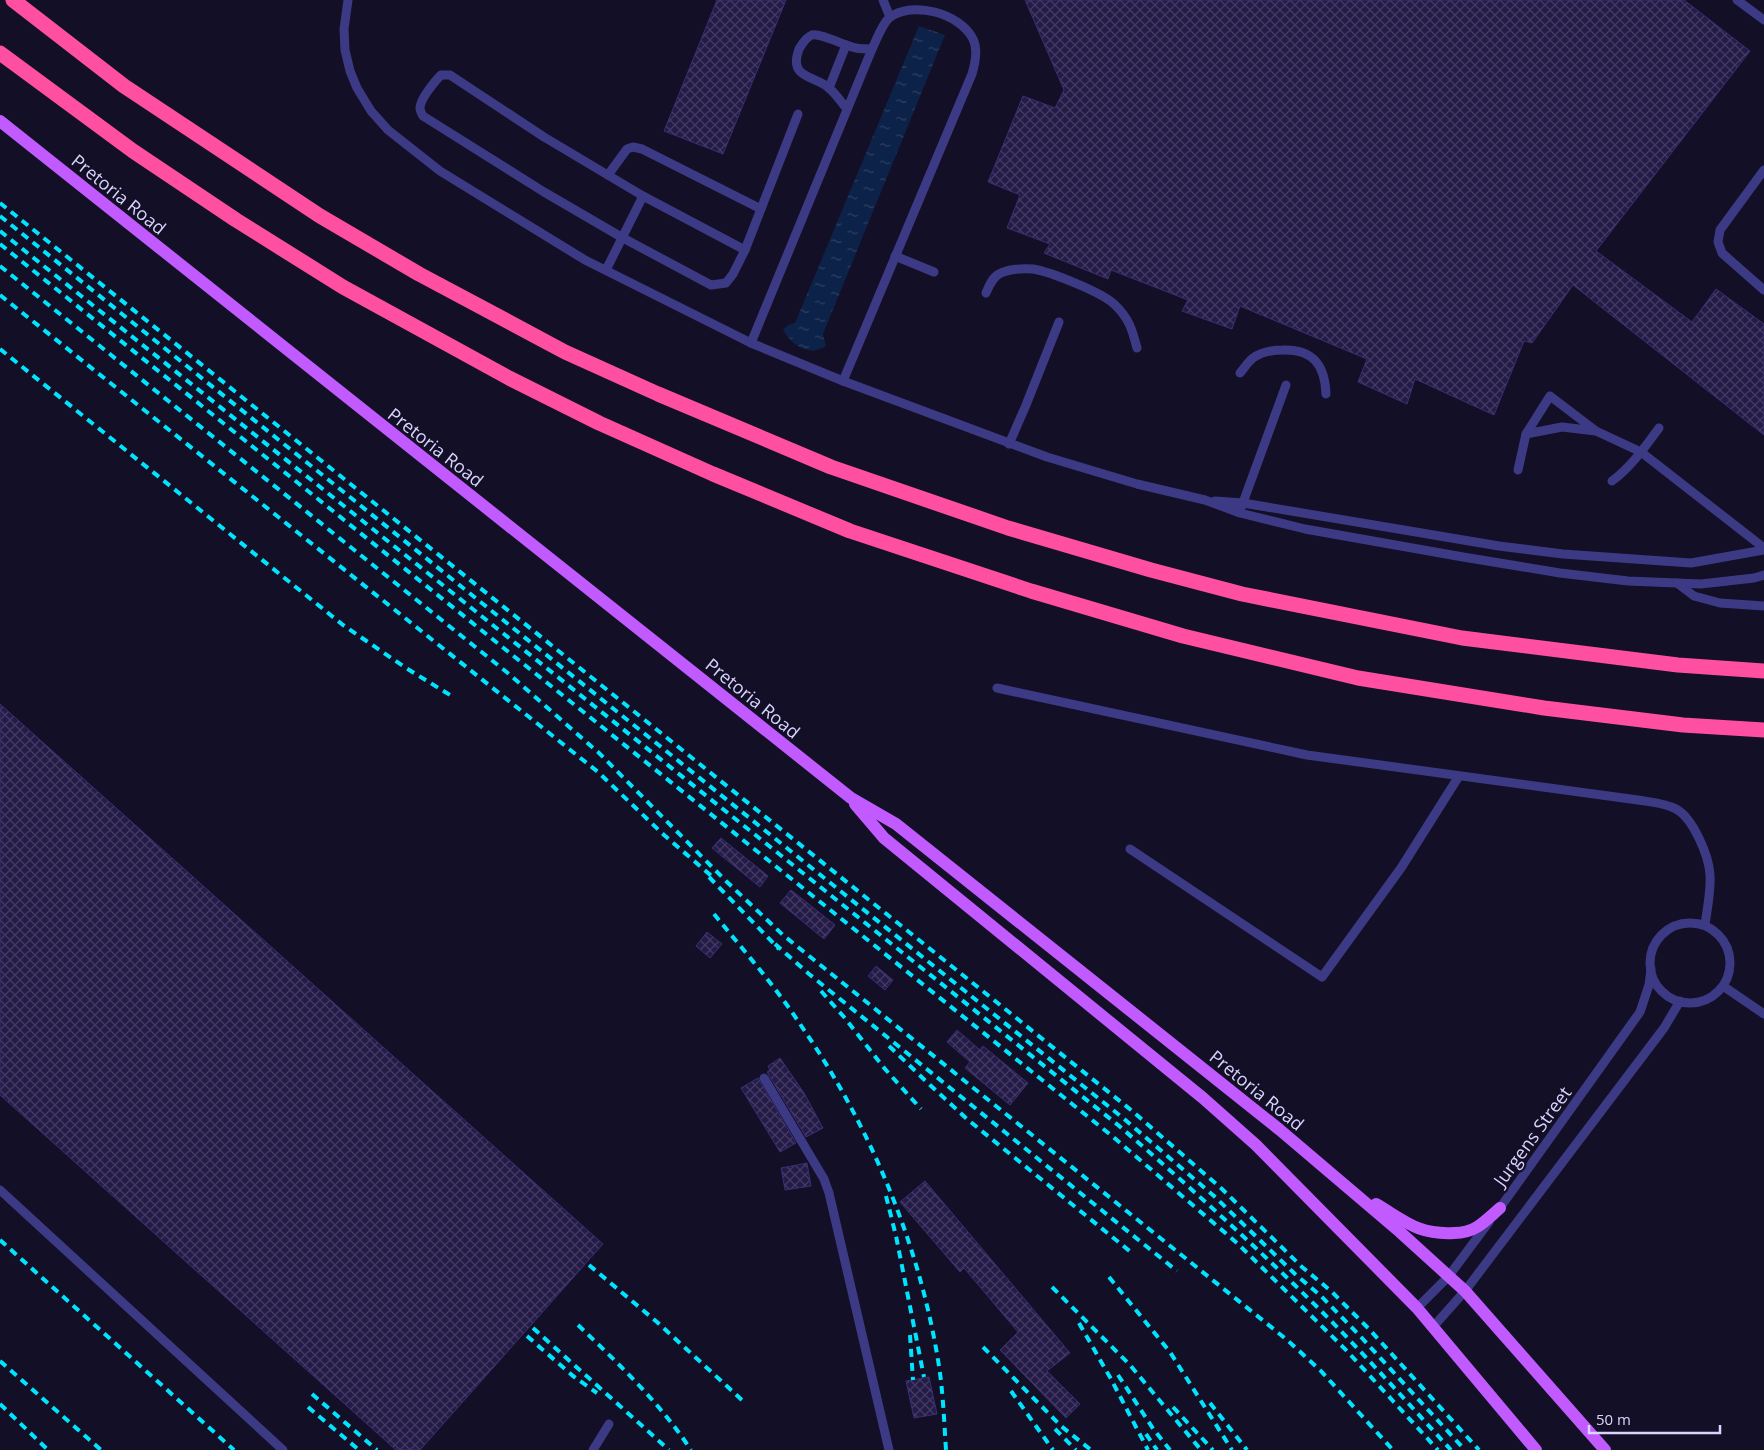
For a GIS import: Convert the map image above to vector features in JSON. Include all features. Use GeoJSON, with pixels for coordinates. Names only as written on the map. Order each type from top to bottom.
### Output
{"type":"FeatureCollection","features":[{"type":"Feature","properties":{"kind":"highway"},"geometry":{"type":"LineString","coordinates":[[13,0],[124,86],[320,216],[419,274],[565,352],[658,394],[831,467],[1008,528],[1151,570],[1242,594],[1462,638],[1678,665],[1764,671]]}},
{"type":"Feature","properties":{"kind":"highway"},"geometry":{"type":"LineString","coordinates":[[0,53],[133,151],[236,220],[343,287],[510,378],[599,423],[721,478],[850,531],[1031,591],[1183,636],[1358,678],[1544,708],[1683,725],[1764,730]]}},
{"type":"Feature","properties":{"kind":"main road","name":"Pretoria Road"},"geometry":{"type":"LineString","coordinates":[[0,121],[850,798],[896,824],[1280,1130],[1348,1187],[1465,1291],[1605,1450]]}},
{"type":"Feature","properties":{"kind":"main road","name":"Pretoria Road"},"geometry":{"type":"LineString","coordinates":[[850,798],[884,838],[1222,1114],[1256,1145],[1416,1308],[1536,1450]]}},
{"type":"Feature","properties":{"kind":"main road"},"geometry":{"type":"LineString","coordinates":[[1348,1187],[1418,1229],[1435,1233],[1461,1233],[1471,1230],[1483,1223],[1500,1208]]}},
{"type":"Feature","properties":{"kind":"lane"},"geometry":{"type":"LineString","coordinates":[[348,0],[344,29],[345,50],[350,71],[357,88],[371,111],[388,130],[440,171],[585,260],[751,343],[843,381],[1047,457],[1137,484],[1205,500],[1240,513],[1305,529],[1462,558],[1628,581],[1701,584],[1754,578],[1764,575]]}},
{"type":"Feature","properties":{"kind":"lane"},"geometry":{"type":"LineString","coordinates":[[883,0],[890,17]]}},
{"type":"Feature","properties":{"kind":"lane"},"geometry":{"type":"LineString","coordinates":[[1737,0],[1764,20]]}},
{"type":"Feature","properties":{"kind":"lane"},"geometry":{"type":"LineString","coordinates":[[751,343],[847,108],[884,25],[890,17],[898,12],[915,7],[940,12],[960,24],[973,40],[975,48],[972,74],[843,381]]}},
{"type":"Feature","properties":{"kind":"lane"},"geometry":{"type":"LineString","coordinates":[[847,108],[829,88],[804,76],[800,72],[796,65],[799,49],[803,41],[812,35],[822,36],[857,48],[872,49]]}},
{"type":"Feature","properties":{"kind":"lane"},"geometry":{"type":"LineString","coordinates":[[829,88],[846,45]]}},
{"type":"Feature","properties":{"kind":"lane"},"geometry":{"type":"LineString","coordinates":[[745,250],[643,196],[544,137],[450,75],[441,75],[434,82],[421,103],[420,109],[423,116],[544,192],[623,238],[711,285],[726,283],[733,274],[745,250],[798,114]]}},
{"type":"Feature","properties":{"kind":"lane"},"geometry":{"type":"LineString","coordinates":[[608,175],[627,149],[633,147],[642,149],[761,209]]}},
{"type":"Feature","properties":{"kind":"lane"},"geometry":{"type":"LineString","coordinates":[[1764,170],[1720,230],[1718,242],[1722,254],[1764,290]]}},
{"type":"Feature","properties":{"kind":"lane"},"geometry":{"type":"LineString","coordinates":[[606,270],[643,196]]}},
{"type":"Feature","properties":{"kind":"lane"},"geometry":{"type":"LineString","coordinates":[[896,256],[934,272]]}},
{"type":"Feature","properties":{"kind":"lane"},"geometry":{"type":"LineString","coordinates":[[986,293],[994,278],[999,274],[1013,270],[1032,269],[1059,277],[1101,295],[1113,303],[1131,324],[1137,348]]}},
{"type":"Feature","properties":{"kind":"lane"},"geometry":{"type":"LineString","coordinates":[[1009,444],[1059,322]]}},
{"type":"Feature","properties":{"kind":"lane"},"geometry":{"type":"LineString","coordinates":[[1240,373],[1254,358],[1272,350],[1296,350],[1310,354],[1321,370],[1326,381],[1326,394]]}},
{"type":"Feature","properties":{"kind":"lane"},"geometry":{"type":"LineString","coordinates":[[1240,513],[1242,502],[1286,385]]}},
{"type":"Feature","properties":{"kind":"lane"},"geometry":{"type":"LineString","coordinates":[[1518,470],[1526,434],[1550,396],[1596,432],[1640,452],[1764,549]]}},
{"type":"Feature","properties":{"kind":"lane"},"geometry":{"type":"LineString","coordinates":[[1526,434],[1562,427],[1596,432]]}},
{"type":"Feature","properties":{"kind":"lane"},"geometry":{"type":"LineString","coordinates":[[1612,481],[1621,474],[1659,428]]}},
{"type":"Feature","properties":{"kind":"lane"},"geometry":{"type":"LineString","coordinates":[[1205,500],[1242,502],[1499,546],[1563,554],[1691,563],[1764,549]]}},
{"type":"Feature","properties":{"kind":"lane"},"geometry":{"type":"LineString","coordinates":[[1677,583],[1694,596],[1720,603],[1764,606]]}},
{"type":"Feature","properties":{"kind":"lane"},"geometry":{"type":"LineString","coordinates":[[997,688],[1307,755],[1646,801],[1678,810],[1691,824],[1696,833],[1709,866],[1710,886],[1705,925]]}},
{"type":"Feature","properties":{"kind":"lane"},"geometry":{"type":"LineString","coordinates":[[1130,849],[1322,977],[1400,868],[1459,776]]}},
{"type":"Feature","properties":{"kind":"lane"},"geometry":{"type":"LineString","coordinates":[[1691,922],[1705,925],[1717,933],[1726,944],[1730,958],[1729,973],[1723,986],[1704,1000],[1692,1002],[1673,999],[1661,990],[1656,983],[1651,969],[1651,955],[1656,942],[1665,931],[1691,922]]}},
{"type":"Feature","properties":{"kind":"lane","name":"Jurgens Street"},"geometry":{"type":"LineString","coordinates":[[1416,1308],[1448,1277],[1500,1208],[1640,1012],[1649,986],[1651,969]]}},
{"type":"Feature","properties":{"kind":"lane"},"geometry":{"type":"LineString","coordinates":[[1723,986],[1764,1014]]}},
{"type":"Feature","properties":{"kind":"lane"},"geometry":{"type":"LineString","coordinates":[[1433,1327],[1465,1291],[1664,1028],[1680,1001]]}},
{"type":"Feature","properties":{"kind":"lane"},"geometry":{"type":"LineString","coordinates":[[764,1078],[824,1179],[829,1193],[888,1450]]}},
{"type":"Feature","properties":{"kind":"lane"},"geometry":{"type":"LineString","coordinates":[[0,1190],[283,1450]]}},
{"type":"Feature","properties":{"kind":"lane"},"geometry":{"type":"LineString","coordinates":[[593,1450],[609,1424]]}},
{"type":"Feature","properties":{"kind":"water"},"geometry":{"type":"Polygon","coordinates":[[[919,26],[945,35],[823,334],[826,346],[813,350],[801,348],[791,341],[783,330],[788,325],[795,323],[919,26]]]}},
{"type":"Feature","properties":{"kind":"building"},"geometry":{"type":"Polygon","coordinates":[[[717,0],[786,0],[723,154],[664,131],[717,0]]]}},
{"type":"Feature","properties":{"kind":"building"},"geometry":{"type":"Polygon","coordinates":[[[1025,0],[1684,0],[1750,51],[1596,251],[1692,322],[1716,289],[1764,324],[1764,435],[1573,285],[1532,343],[1524,341],[1494,415],[1415,379],[1407,404],[1358,382],[1367,359],[1240,306],[1232,329],[1182,311],[1188,300],[1111,270],[1108,279],[1044,253],[1050,244],[1007,228],[1020,195],[988,182],[1023,96],[1055,108],[1064,90],[1025,0]]]}},
{"type":"Feature","properties":{"kind":"building"},"geometry":{"type":"Polygon","coordinates":[[[0,704],[603,1244],[420,1450],[396,1450],[0,1095],[0,704]]]}},
{"type":"Feature","properties":{"kind":"building"},"geometry":{"type":"Polygon","coordinates":[[[721,838],[768,876],[760,887],[712,848],[721,838]]]}},
{"type":"Feature","properties":{"kind":"building"},"geometry":{"type":"Polygon","coordinates":[[[791,890],[835,925],[824,939],[780,903],[791,890]]]}},
{"type":"Feature","properties":{"kind":"building"},"geometry":{"type":"Polygon","coordinates":[[[707,932],[722,944],[710,958],[696,946],[707,932]]]}},
{"type":"Feature","properties":{"kind":"building"},"geometry":{"type":"Polygon","coordinates":[[[876,966],[893,980],[885,990],[868,976],[876,966]]]}},
{"type":"Feature","properties":{"kind":"building"},"geometry":{"type":"Polygon","coordinates":[[[957,1030],[980,1050],[983,1046],[1028,1083],[1010,1105],[965,1068],[970,1062],[947,1042],[957,1030]]]}},
{"type":"Feature","properties":{"kind":"building"},"geometry":{"type":"Polygon","coordinates":[[[780,1058],[804,1093],[823,1128],[806,1137],[767,1072],[770,1070],[768,1066],[780,1058]]]}},
{"type":"Feature","properties":{"kind":"building"},"geometry":{"type":"Polygon","coordinates":[[[758,1078],[796,1143],[780,1152],[741,1088],[758,1078]]]}},
{"type":"Feature","properties":{"kind":"building"},"geometry":{"type":"Polygon","coordinates":[[[807,1163],[811,1186],[785,1190],[781,1168],[807,1163]]]}},
{"type":"Feature","properties":{"kind":"building"},"geometry":{"type":"Polygon","coordinates":[[[925,1181],[1070,1353],[1047,1371],[1080,1404],[1066,1418],[1000,1350],[1018,1332],[964,1268],[960,1272],[900,1202],[925,1181]]]}},
{"type":"Feature","properties":{"kind":"building"},"geometry":{"type":"Polygon","coordinates":[[[929,1377],[937,1414],[914,1418],[906,1381],[929,1377]]]}},
{"type":"Feature","properties":{"kind":"railway"},"geometry":{"type":"LineString","coordinates":[[0,203],[1131,1110],[1222,1189],[1302,1267],[1331,1291],[1369,1329],[1479,1450]]}},
{"type":"Feature","properties":{"kind":"railway"},"geometry":{"type":"LineString","coordinates":[[0,216],[1123,1118],[1214,1196],[1295,1274],[1321,1296],[1465,1450]]}},
{"type":"Feature","properties":{"kind":"railway"},"geometry":{"type":"LineString","coordinates":[[0,231],[1118,1125],[1216,1212],[1311,1301],[1365,1356],[1451,1450]]}},
{"type":"Feature","properties":{"kind":"railway"},"geometry":{"type":"LineString","coordinates":[[0,244],[1112,1136],[1237,1243],[1347,1351],[1438,1450]]}},
{"type":"Feature","properties":{"kind":"railway"},"geometry":{"type":"LineString","coordinates":[[0,266],[509,674],[599,753],[726,881],[783,935],[1286,1339],[1320,1370],[1393,1450]]}},
{"type":"Feature","properties":{"kind":"railway"},"geometry":{"type":"LineString","coordinates":[[0,295],[598,772],[664,835],[715,879]]}},
{"type":"Feature","properties":{"kind":"railway"},"geometry":{"type":"LineString","coordinates":[[0,349],[343,625],[450,695]]}},
{"type":"Feature","properties":{"kind":"railway"},"geometry":{"type":"LineString","coordinates":[[709,877],[779,949]]}},
{"type":"Feature","properties":{"kind":"railway"},"geometry":{"type":"LineString","coordinates":[[714,914],[782,998],[826,1064],[849,1104],[888,1186],[918,1272],[929,1316],[941,1382],[946,1450]]}},
{"type":"Feature","properties":{"kind":"railway"},"geometry":{"type":"LineString","coordinates":[[775,944],[809,974],[1177,1271]]}},
{"type":"Feature","properties":{"kind":"railway"},"geometry":{"type":"LineString","coordinates":[[821,991],[885,1069],[921,1109]]}},
{"type":"Feature","properties":{"kind":"railway"},"geometry":{"type":"LineString","coordinates":[[889,1046],[967,1119],[1132,1253]]}},
{"type":"Feature","properties":{"kind":"railway"},"geometry":{"type":"LineString","coordinates":[[886,1196],[896,1236],[924,1377]]}},
{"type":"Feature","properties":{"kind":"railway"},"geometry":{"type":"LineString","coordinates":[[0,1240],[234,1450]]}},
{"type":"Feature","properties":{"kind":"railway"},"geometry":{"type":"LineString","coordinates":[[589,1265],[657,1322],[743,1401]]}},
{"type":"Feature","properties":{"kind":"railway"},"geometry":{"type":"LineString","coordinates":[[1109,1277],[1170,1352],[1232,1450]]}},
{"type":"Feature","properties":{"kind":"railway"},"geometry":{"type":"LineString","coordinates":[[1052,1287],[1130,1365],[1201,1450]]}},
{"type":"Feature","properties":{"kind":"railway"},"geometry":{"type":"LineString","coordinates":[[1079,1323],[1148,1450]]}},
{"type":"Feature","properties":{"kind":"railway"},"geometry":{"type":"LineString","coordinates":[[578,1325],[652,1400],[691,1450]]}},
{"type":"Feature","properties":{"kind":"railway"},"geometry":{"type":"LineString","coordinates":[[533,1328],[669,1450]]}},
{"type":"Feature","properties":{"kind":"railway"},"geometry":{"type":"LineString","coordinates":[[910,1335],[913,1380]]}},
{"type":"Feature","properties":{"kind":"railway"},"geometry":{"type":"LineString","coordinates":[[527,1336],[573,1376],[597,1393]]}},
{"type":"Feature","properties":{"kind":"railway"},"geometry":{"type":"LineString","coordinates":[[983,1347],[1061,1426],[1091,1450]]}},
{"type":"Feature","properties":{"kind":"railway"},"geometry":{"type":"LineString","coordinates":[[0,1361],[101,1450]]}},
{"type":"Feature","properties":{"kind":"railway"},"geometry":{"type":"LineString","coordinates":[[1118,1375],[1154,1430],[1170,1450]]}},
{"type":"Feature","properties":{"kind":"railway"},"geometry":{"type":"LineString","coordinates":[[1011,1391],[1053,1450]]}},
{"type":"Feature","properties":{"kind":"railway"},"geometry":{"type":"LineString","coordinates":[[312,1394],[377,1450]]}},
{"type":"Feature","properties":{"kind":"railway"},"geometry":{"type":"LineString","coordinates":[[1210,1403],[1247,1450]]}},
{"type":"Feature","properties":{"kind":"railway"},"geometry":{"type":"LineString","coordinates":[[0,1404],[48,1450]]}},
{"type":"Feature","properties":{"kind":"railway"},"geometry":{"type":"LineString","coordinates":[[308,1407],[359,1450]]}},
{"type":"Feature","properties":{"kind":"railway"},"geometry":{"type":"LineString","coordinates":[[1173,1407],[1213,1450]]}},
{"type":"Feature","properties":{"kind":"railway"},"geometry":{"type":"LineString","coordinates":[[1055,1429],[1076,1450]]}},
{"type":"Feature","properties":{"kind":"railway"},"geometry":{"type":"LineString","coordinates":[[1146,1434],[1157,1450]]}}]}
